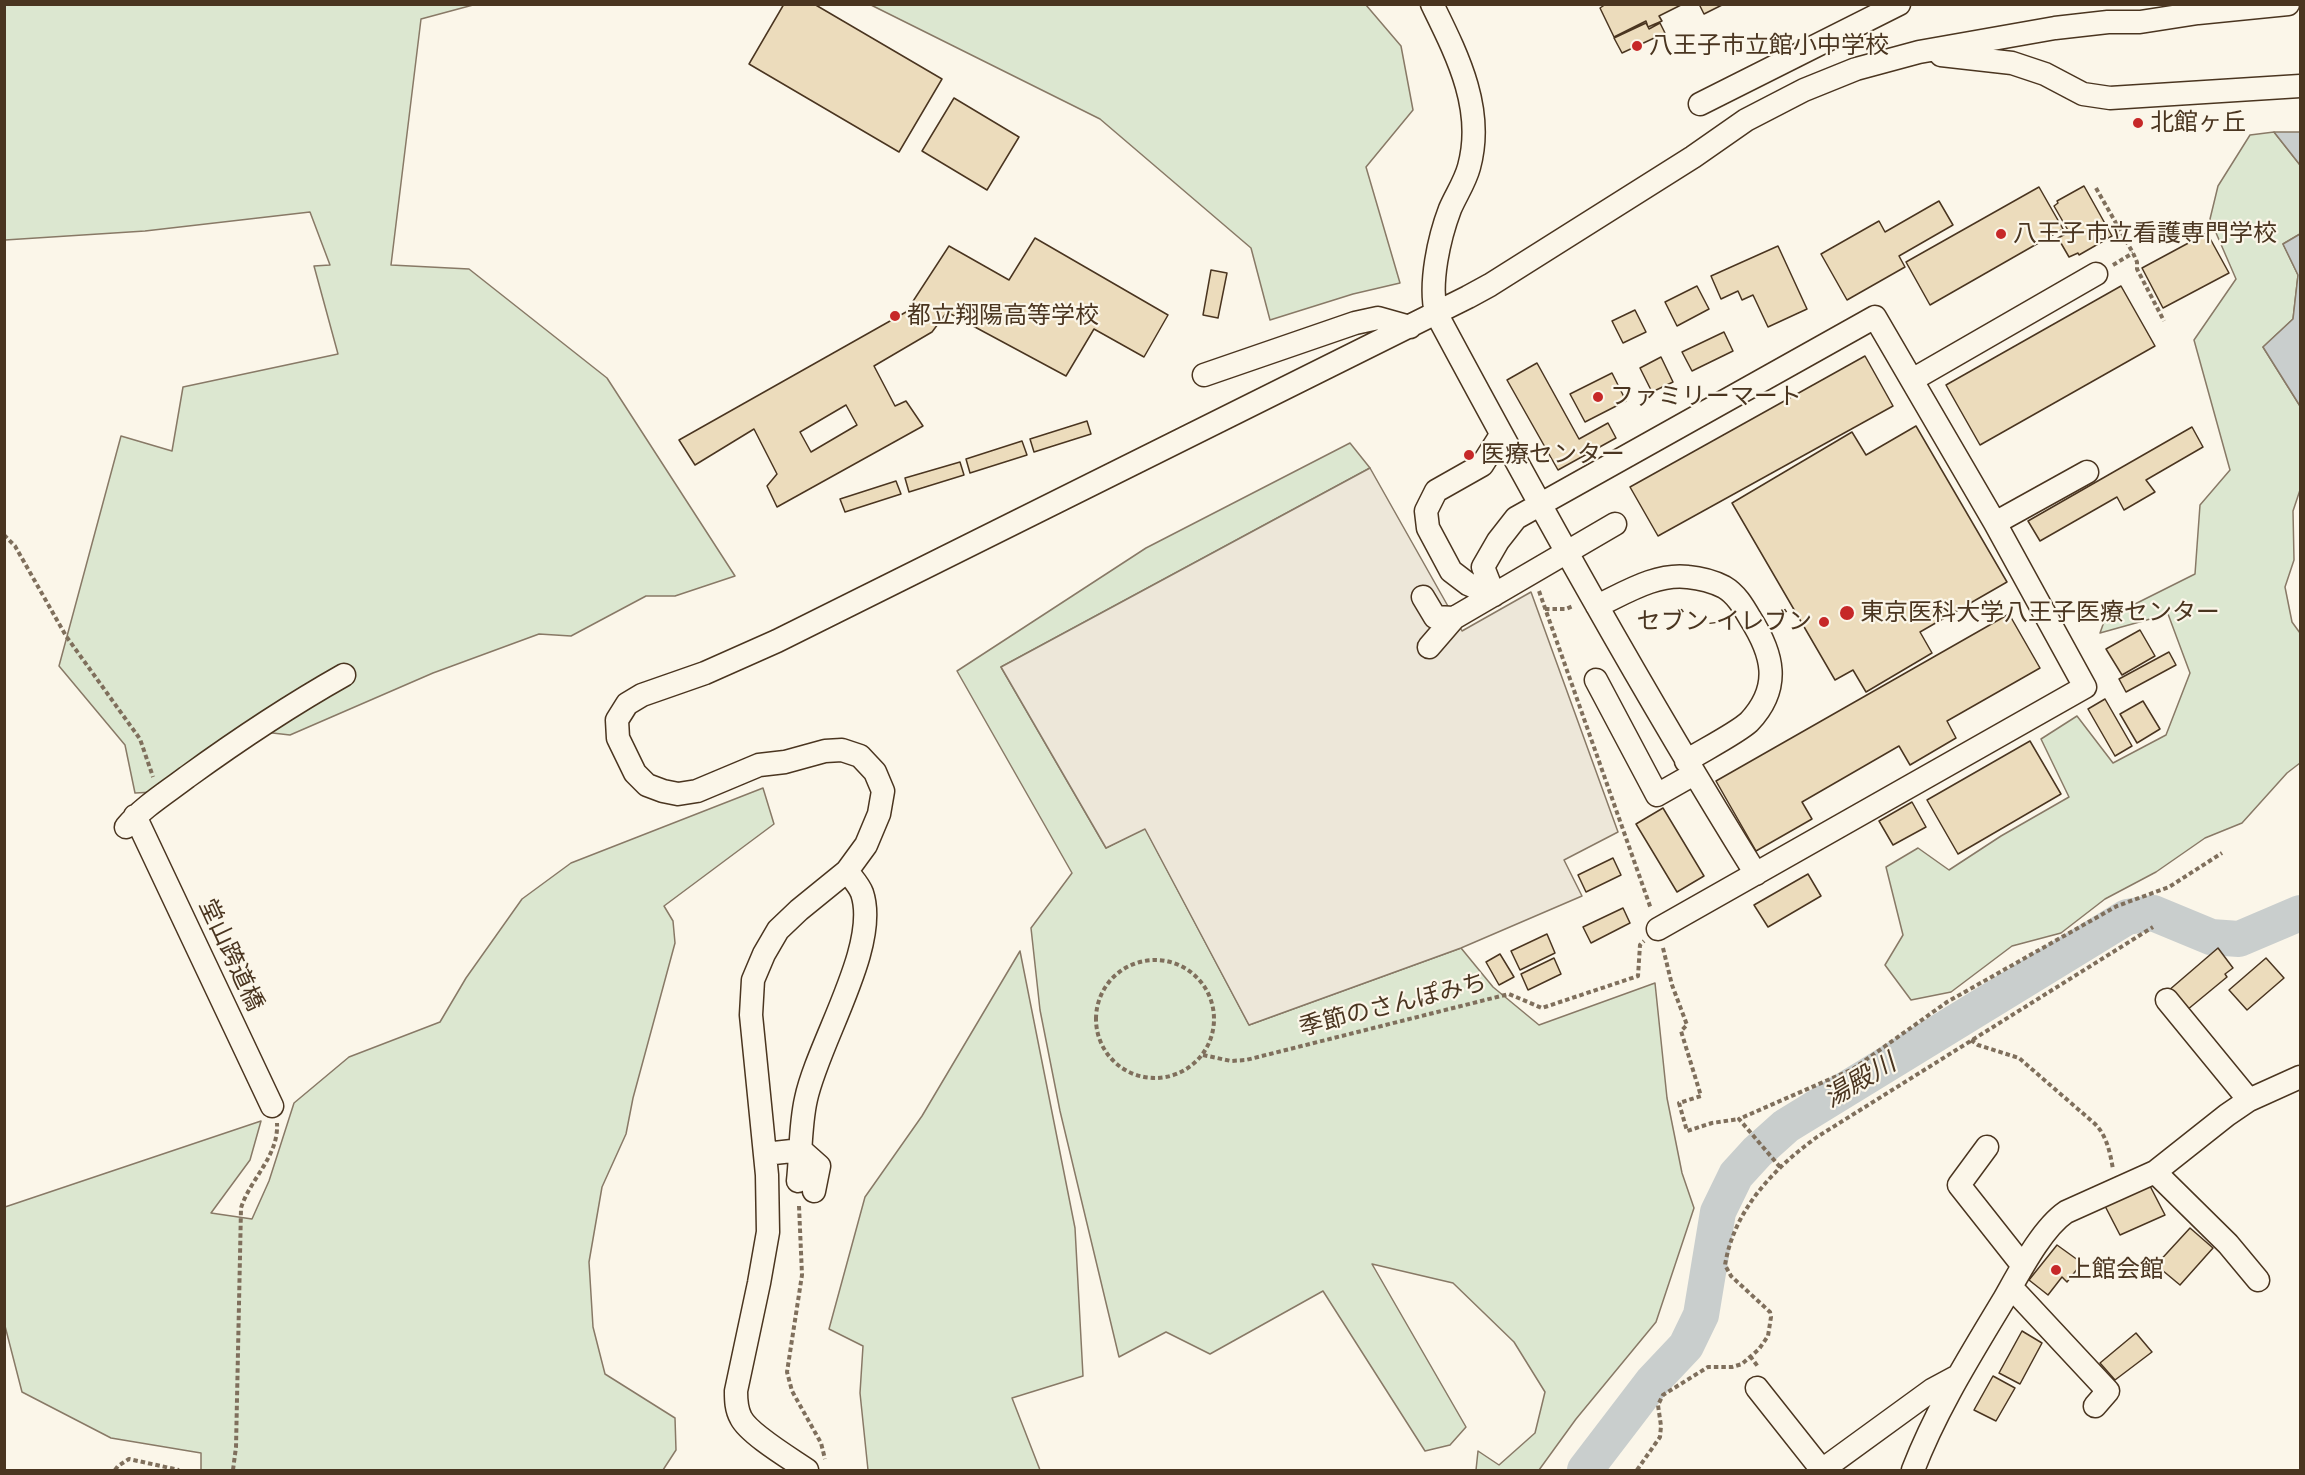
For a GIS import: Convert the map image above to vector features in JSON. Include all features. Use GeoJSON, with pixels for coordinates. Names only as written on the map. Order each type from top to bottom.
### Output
{"type":"FeatureCollection","features":[{"type":"Feature","properties":{"kind":"street"},"geometry":{"type":"LineString","coordinates":[[1432,4],[1458,57],[1469,91],[1474,129],[1469,167],[1450,211],[1433,277],[1432,291],[1436,313],[1566,552],[1586,605],[1756,874]]}},
{"type":"Feature","properties":{"kind":"street"},"geometry":{"type":"LineString","coordinates":[[1700,104],[1899,4]]}},
{"type":"Feature","properties":{"kind":"street"},"geometry":{"type":"LineString","coordinates":[[816,1467],[750,1429],[742,1419],[736,1404],[736,1391],[768,1232],[765,1154],[751,1015],[753,980],[778,930],[847,871],[866,845],[879,814],[883,791],[875,772],[860,756],[842,750],[825,751],[785,762],[759,765],[697,791],[678,794],[663,791],[647,785],[635,773],[624,753],[618,738],[617,720],[627,704],[642,694],[705,673],[777,641],[1410,327],[1490,285],[1693,157],[1746,120],[1804,90],[1856,69],[1919,52],[2055,28],[2108,22],[2140,22],[2198,13],[2288,4]]}},
{"type":"Feature","properties":{"kind":"street"},"geometry":{"type":"LineString","coordinates":[[1919,52],[2012,63],[2045,74],[2083,94],[2110,98],[2301,86]]}},
{"type":"Feature","properties":{"kind":"street"},"geometry":{"type":"LineString","coordinates":[[1912,380],[2096,274]]}},
{"type":"Feature","properties":{"kind":"street"},"geometry":{"type":"LineString","coordinates":[[1494,595],[1483,567],[1498,541],[1516,518],[1875,317],[1995,523],[2085,687],[1658,929]]}},
{"type":"Feature","properties":{"kind":"street"},"geometry":{"type":"LineString","coordinates":[[1204,375],[1355,323],[1377,318],[1410,327]]}},
{"type":"Feature","properties":{"kind":"street"},"geometry":{"type":"LineString","coordinates":[[1494,595],[1468,584],[1451,571],[1428,528],[1426,511],[1436,491],[1482,465],[1501,435]]}},
{"type":"Feature","properties":{"kind":"street"},"geometry":{"type":"LineString","coordinates":[[1995,523],[2087,472]]}},
{"type":"Feature","properties":{"kind":"street"},"geometry":{"type":"LineString","coordinates":[[1429,646],[1454,618],[1615,524]]}},
{"type":"Feature","properties":{"kind":"street"},"geometry":{"type":"LineString","coordinates":[[1586,605],[1656,579],[1687,577],[1723,586],[1738,598],[1763,637],[1772,661],[1770,683],[1764,700],[1748,722],[1657,795],[1596,681]]}},
{"type":"Feature","properties":{"kind":"street"},"geometry":{"type":"LineString","coordinates":[[1423,597],[1435,617],[1454,618]]}},
{"type":"Feature","properties":{"kind":"street"},"geometry":{"type":"LineString","coordinates":[[158,798],[238,740],[344,675]]}},
{"type":"Feature","properties":{"kind":"street","name":"堂山跨道橋"},"geometry":{"type":"LineString","coordinates":[[158,798],[134,824],[272,1106]]}},
{"type":"Feature","properties":{"kind":"street"},"geometry":{"type":"LineString","coordinates":[[806,1186],[801,1150],[806,1099],[821,1048],[858,960],[864,935],[863,896],[860,887],[847,871]]}},
{"type":"Feature","properties":{"kind":"street"},"geometry":{"type":"LineString","coordinates":[[2167,1000],[2249,1100]]}},
{"type":"Feature","properties":{"kind":"street"},"geometry":{"type":"LineString","coordinates":[[1913,1470],[1940,1409],[1958,1376],[2023,1266],[2055,1220],[2066,1212],[2155,1172],[2227,1114],[2249,1100],[2301,1077]]}},
{"type":"Feature","properties":{"kind":"street"},"geometry":{"type":"LineString","coordinates":[[1987,1147],[1959,1185],[2023,1266]]}},
{"type":"Feature","properties":{"kind":"street"},"geometry":{"type":"LineString","coordinates":[[765,1154],[801,1150]]}},
{"type":"Feature","properties":{"kind":"street"},"geometry":{"type":"LineString","coordinates":[[2155,1172],[2228,1244],[2258,1280]]}},
{"type":"Feature","properties":{"kind":"street"},"geometry":{"type":"LineString","coordinates":[[2011,1287],[2108,1391],[2095,1406]]}},
{"type":"Feature","properties":{"kind":"street"},"geometry":{"type":"LineString","coordinates":[[1757,1388],[1823,1470],[1932,1390],[1958,1376]]}},
{"type":"Feature","properties":{"kind":"path"},"geometry":{"type":"LineString","coordinates":[[2096,188],[2133,254],[2137,262],[2137,269],[2164,321]]}},
{"type":"Feature","properties":{"kind":"path"},"geometry":{"type":"LineString","coordinates":[[4,535],[15,546],[66,636],[140,739],[158,798]]}},
{"type":"Feature","properties":{"kind":"path"},"geometry":{"type":"LineString","coordinates":[[1532,573],[1658,929],[1672,985],[1687,1025],[1681,1031],[1701,1096],[1679,1103],[1687,1131],[1712,1123],[1739,1119],[1853,1069],[1947,1002],[2117,906],[2169,887],[2222,853]]}},
{"type":"Feature","properties":{"kind":"path"},"geometry":{"type":"LineString","coordinates":[[1545,609],[1566,609],[1586,605]]}},
{"type":"Feature","properties":{"kind":"path"},"geometry":{"type":"LineString","coordinates":[[1637,1470],[1660,1437],[1658,1405],[1663,1395],[1708,1367],[1737,1367],[1759,1349],[1768,1336],[1770,1312],[1731,1276],[1725,1265],[1735,1231],[1746,1208],[1779,1165],[1817,1137],[2152,927]]}},
{"type":"Feature","properties":{"kind":"path","name":"季節のさんぽみち"},"geometry":{"type":"LineString","coordinates":[[1203,1054],[1231,1061],[1246,1060],[1509,994],[1542,1008],[1638,976],[1640,945],[1658,929]]}},
{"type":"Feature","properties":{"kind":"path"},"geometry":{"type":"LineString","coordinates":[[1162,960],[1182,966],[1199,978],[1210,996],[1215,1016],[1212,1036],[1203,1054],[1188,1069],[1169,1077],[1148,1079],[1128,1073],[1110,1059],[1099,1041],[1095,1020],[1099,1000],[1107,984],[1122,970],[1141,961],[1162,960]]}},
{"type":"Feature","properties":{"kind":"path"},"geometry":{"type":"LineString","coordinates":[[1971,1040],[1978,1045],[2019,1058],[2098,1127],[2109,1150],[2119,1187]]}},
{"type":"Feature","properties":{"kind":"path"},"geometry":{"type":"LineString","coordinates":[[233,1470],[236,1447],[241,1208],[245,1196],[267,1162],[275,1138],[277,1118],[272,1106]]}},
{"type":"Feature","properties":{"kind":"path"},"geometry":{"type":"LineString","coordinates":[[1739,1119],[1779,1165]]}},
{"type":"Feature","properties":{"kind":"path"},"geometry":{"type":"LineString","coordinates":[[806,1186],[802,1275],[787,1372],[792,1391],[821,1443],[816,1467]]}},
{"type":"Feature","properties":{"kind":"path"},"geometry":{"type":"LineString","coordinates":[[115,1470],[129,1459],[179,1470]]}},
{"type":"Feature","properties":{"kind":"green space"},"geometry":{"type":"Polygon","coordinates":[[[4,5],[473,5],[421,19],[391,265],[469,269],[607,378],[735,576],[675,596],[646,596],[571,636],[539,634],[433,673],[290,735],[255,731],[174,791],[135,793],[125,745],[59,666],[121,436],[172,451],[183,387],[338,354],[314,266],[330,265],[310,212],[145,231],[5,240],[4,5]]]}},
{"type":"Feature","properties":{"kind":"green space"},"geometry":{"type":"Polygon","coordinates":[[[871,5],[1366,5],[1401,46],[1413,110],[1366,167],[1400,283],[1353,294],[1270,320],[1251,248],[1100,119],[871,5]]]}},
{"type":"Feature","properties":{"kind":"green space"},"geometry":{"type":"Polygon","coordinates":[[[2274,132],[2300,165],[2300,234],[2283,244],[2298,275],[2293,319],[2263,347],[2300,406],[2300,490],[2293,511],[2294,560],[2285,587],[2292,622],[2300,633],[2300,763],[2287,773],[2242,823],[2205,838],[2156,872],[2105,899],[2061,933],[2012,946],[1951,992],[1911,1000],[1885,965],[1903,935],[1886,867],[1918,848],[1949,870],[2001,836],[2069,797],[2041,739],[2077,716],[2113,763],[2166,735],[2190,673],[2168,614],[2100,633],[2105,619],[2195,574],[2200,505],[2230,470],[2194,340],[2236,279],[2210,219],[2218,186],[2250,135],[2274,132]]]}},
{"type":"Feature","properties":{"kind":"green space"},"geometry":{"type":"Polygon","coordinates":[[[1350,443],[1370,468],[1001,667],[1106,848],[1145,828],[1249,1025],[1461,948],[1493,987],[1539,1025],[1655,983],[1667,1098],[1682,1173],[1694,1208],[1656,1322],[1576,1419],[1539,1470],[1476,1470],[1478,1451],[1499,1465],[1535,1433],[1545,1392],[1514,1342],[1453,1283],[1372,1264],[1466,1427],[1450,1445],[1425,1451],[1323,1291],[1210,1354],[1166,1332],[1119,1357],[1060,1111],[1040,1010],[1031,928],[1072,873],[957,671],[1146,548],[1350,443]]]}},
{"type":"Feature","properties":{"kind":"green space"},"geometry":{"type":"Polygon","coordinates":[[[763,788],[774,824],[664,906],[673,921],[675,943],[633,1098],[626,1134],[602,1187],[589,1262],[593,1327],[605,1374],[675,1418],[676,1450],[663,1470],[201,1470],[201,1453],[111,1438],[22,1392],[5,1326],[5,1207],[261,1121],[250,1160],[211,1213],[252,1219],[269,1181],[294,1103],[349,1057],[440,1022],[466,978],[522,899],[571,863],[763,788]]]}},
{"type":"Feature","properties":{"kind":"green space"},"geometry":{"type":"Polygon","coordinates":[[[1020,951],[1075,1228],[1083,1376],[1012,1398],[1040,1470],[868,1470],[860,1393],[863,1346],[829,1329],[865,1197],[922,1116],[1020,951]]]}},
{"type":"Feature","properties":{"kind":"shaded area"},"geometry":{"type":"Polygon","coordinates":[[[2274,132],[2300,132],[2300,165],[2274,132]]]}},
{"type":"Feature","properties":{"kind":"shaded area"},"geometry":{"type":"Polygon","coordinates":[[[2300,234],[2300,406],[2263,347],[2293,319],[2298,275],[2283,244],[2300,234]]]}},
{"type":"Feature","properties":{"kind":"shaded area"},"geometry":{"type":"Polygon","coordinates":[[[1370,468],[1462,631],[1531,592],[1618,832],[1564,860],[1582,896],[1461,948],[1249,1025],[1145,829],[1106,848],[1001,667],[1370,468]]]}},
{"type":"Feature","properties":{"kind":"building"},"geometry":{"type":"Polygon","coordinates":[[[784,4],[814,4],[942,79],[899,152],[749,64],[784,4]]]}},
{"type":"Feature","properties":{"kind":"building"},"geometry":{"type":"Polygon","coordinates":[[[1606,4],[1683,4],[1659,16],[1662,21],[1648,27],[1646,21],[1614,37],[1600,8],[1606,4]]]}},
{"type":"Feature","properties":{"kind":"building"},"geometry":{"type":"Polygon","coordinates":[[[1699,4],[1724,4],[1704,14],[1699,4]]]}},
{"type":"Feature","properties":{"kind":"building"},"geometry":{"type":"Polygon","coordinates":[[[1646,23],[1649,29],[1660,23],[1665,33],[1622,53],[1614,38],[1646,23]]]}},
{"type":"Feature","properties":{"kind":"building"},"geometry":{"type":"Polygon","coordinates":[[[954,98],[1019,137],[987,190],[922,151],[954,98]]]}},
{"type":"Feature","properties":{"kind":"building"},"geometry":{"type":"Polygon","coordinates":[[[2084,186],[2112,236],[2079,255],[2078,253],[2069,257],[2058,238],[2069,232],[2054,206],[2058,203],[2057,201],[2084,186]]]}},
{"type":"Feature","properties":{"kind":"building"},"geometry":{"type":"Polygon","coordinates":[[[2039,187],[2063,229],[1930,305],[1906,262],[2039,187]]]}},
{"type":"Feature","properties":{"kind":"building"},"geometry":{"type":"Polygon","coordinates":[[[1939,201],[1953,225],[1899,256],[1905,267],[1847,300],[1821,254],[1879,221],[1885,232],[1939,201]]]}},
{"type":"Feature","properties":{"kind":"building"},"geometry":{"type":"Polygon","coordinates":[[[2207,233],[2229,273],[2163,308],[2142,268],[2207,233]]]}},
{"type":"Feature","properties":{"kind":"building"},"geometry":{"type":"Polygon","coordinates":[[[1035,238],[1168,315],[1144,357],[1094,329],[1066,376],[947,312],[932,332],[874,366],[895,406],[906,401],[923,426],[777,507],[767,486],[777,474],[754,429],[695,465],[679,440],[906,312],[949,246],[1009,280],[1035,238]],[[846,405],[800,432],[811,452],[857,425],[846,405]]]}},
{"type":"Feature","properties":{"kind":"building"},"geometry":{"type":"Polygon","coordinates":[[[1778,246],[1807,309],[1768,327],[1753,295],[1742,300],[1738,291],[1721,299],[1711,276],[1778,246]]]}},
{"type":"Feature","properties":{"kind":"building"},"geometry":{"type":"Polygon","coordinates":[[[1211,270],[1227,273],[1218,318],[1203,315],[1211,270]]]}},
{"type":"Feature","properties":{"kind":"building"},"geometry":{"type":"Polygon","coordinates":[[[1697,286],[1709,309],[1677,326],[1665,302],[1697,286]]]}},
{"type":"Feature","properties":{"kind":"building"},"geometry":{"type":"Polygon","coordinates":[[[2121,286],[2155,346],[1980,445],[1946,385],[2121,286]]]}},
{"type":"Feature","properties":{"kind":"building"},"geometry":{"type":"Polygon","coordinates":[[[1635,310],[1646,332],[1623,343],[1612,321],[1635,310]]]}},
{"type":"Feature","properties":{"kind":"building"},"geometry":{"type":"Polygon","coordinates":[[[1724,332],[1733,351],[1692,371],[1682,352],[1724,332]]]}},
{"type":"Feature","properties":{"kind":"building"},"geometry":{"type":"Polygon","coordinates":[[[1865,356],[1893,406],[1658,536],[1630,487],[1865,356]]]}},
{"type":"Feature","properties":{"kind":"building"},"geometry":{"type":"Polygon","coordinates":[[[1661,357],[1673,382],[1652,392],[1640,368],[1661,357]]]}},
{"type":"Feature","properties":{"kind":"building"},"geometry":{"type":"Polygon","coordinates":[[[1537,363],[1579,439],[1608,423],[1616,438],[1558,470],[1507,380],[1537,363]]]}},
{"type":"Feature","properties":{"kind":"building","name":"ファミリーマート"},"geometry":{"type":"Polygon","coordinates":[[[1612,373],[1626,401],[1585,422],[1570,394],[1612,373]]]}},
{"type":"Feature","properties":{"kind":"building"},"geometry":{"type":"Polygon","coordinates":[[[1087,421],[1091,434],[1034,452],[1030,439],[1087,421]]]}},
{"type":"Feature","properties":{"kind":"building"},"geometry":{"type":"Polygon","coordinates":[[[1916,426],[2007,582],[1920,632],[1932,653],[1866,692],[1853,670],[1835,680],[1732,503],[1852,432],[1866,455],[1916,426]]]}},
{"type":"Feature","properties":{"kind":"building"},"geometry":{"type":"Polygon","coordinates":[[[2192,427],[2203,447],[2146,480],[2155,492],[2124,510],[2117,497],[2040,541],[2028,521],[2192,427]]]}},
{"type":"Feature","properties":{"kind":"building"},"geometry":{"type":"Polygon","coordinates":[[[1022,441],[1027,455],[970,473],[966,459],[1022,441]]]}},
{"type":"Feature","properties":{"kind":"building"},"geometry":{"type":"Polygon","coordinates":[[[960,462],[964,475],[909,492],[905,478],[960,462]]]}},
{"type":"Feature","properties":{"kind":"building"},"geometry":{"type":"Polygon","coordinates":[[[896,481],[901,494],[845,512],[840,499],[896,481]]]}},
{"type":"Feature","properties":{"kind":"building"},"geometry":{"type":"Polygon","coordinates":[[[2009,614],[2040,668],[1947,721],[1956,738],[1910,765],[1899,746],[1802,802],[1812,819],[1756,851],[1716,781],[2009,614]]]}},
{"type":"Feature","properties":{"kind":"building"},"geometry":{"type":"Polygon","coordinates":[[[2140,630],[2155,656],[2122,675],[2106,649],[2140,630]]]}},
{"type":"Feature","properties":{"kind":"building"},"geometry":{"type":"Polygon","coordinates":[[[2169,652],[2176,665],[2126,692],[2119,679],[2169,652]]]}},
{"type":"Feature","properties":{"kind":"building"},"geometry":{"type":"Polygon","coordinates":[[[2105,699],[2132,746],[2115,756],[2088,709],[2105,699]]]}},
{"type":"Feature","properties":{"kind":"building"},"geometry":{"type":"Polygon","coordinates":[[[2143,701],[2160,729],[2137,743],[2120,714],[2143,701]]]}},
{"type":"Feature","properties":{"kind":"building"},"geometry":{"type":"Polygon","coordinates":[[[2030,741],[2061,794],[1958,854],[1927,800],[2030,741]]]}},
{"type":"Feature","properties":{"kind":"building"},"geometry":{"type":"Polygon","coordinates":[[[1912,802],[1926,827],[1893,845],[1879,821],[1912,802]]]}},
{"type":"Feature","properties":{"kind":"building"},"geometry":{"type":"Polygon","coordinates":[[[1663,808],[1704,876],[1677,892],[1636,824],[1663,808]]]}},
{"type":"Feature","properties":{"kind":"building"},"geometry":{"type":"Polygon","coordinates":[[[1613,858],[1621,875],[1586,892],[1578,875],[1613,858]]]}},
{"type":"Feature","properties":{"kind":"building"},"geometry":{"type":"Polygon","coordinates":[[[1808,874],[1821,896],[1768,927],[1754,905],[1808,874]]]}},
{"type":"Feature","properties":{"kind":"building"},"geometry":{"type":"Polygon","coordinates":[[[1623,908],[1630,923],[1591,943],[1583,927],[1623,908]]]}},
{"type":"Feature","properties":{"kind":"building"},"geometry":{"type":"Polygon","coordinates":[[[1547,934],[1555,953],[1520,970],[1511,951],[1547,934]]]}},
{"type":"Feature","properties":{"kind":"building"},"geometry":{"type":"Polygon","coordinates":[[[2218,948],[2233,968],[2225,974],[2227,977],[2187,1010],[2168,991],[2218,948]]]}},
{"type":"Feature","properties":{"kind":"building"},"geometry":{"type":"Polygon","coordinates":[[[1500,954],[1514,977],[1499,985],[1486,962],[1500,954]]]}},
{"type":"Feature","properties":{"kind":"building"},"geometry":{"type":"Polygon","coordinates":[[[1554,958],[1561,974],[1528,990],[1521,974],[1554,958]]]}},
{"type":"Feature","properties":{"kind":"building"},"geometry":{"type":"Polygon","coordinates":[[[2266,958],[2284,978],[2247,1010],[2229,990],[2266,958]]]}},
{"type":"Feature","properties":{"kind":"building"},"geometry":{"type":"Polygon","coordinates":[[[2150,1186],[2165,1215],[2120,1235],[2105,1206],[2150,1186]]]}},
{"type":"Feature","properties":{"kind":"building"},"geometry":{"type":"Polygon","coordinates":[[[2190,1228],[2213,1248],[2180,1285],[2156,1265],[2190,1228]]]}},
{"type":"Feature","properties":{"kind":"building","name":"上館会館"},"geometry":{"type":"Polygon","coordinates":[[[2057,1245],[2082,1263],[2067,1282],[2062,1277],[2048,1295],[2029,1280],[2057,1245]]]}},
{"type":"Feature","properties":{"kind":"building"},"geometry":{"type":"Polygon","coordinates":[[[2022,1331],[2042,1343],[2020,1384],[1999,1373],[2022,1331]]]}},
{"type":"Feature","properties":{"kind":"building"},"geometry":{"type":"Polygon","coordinates":[[[2136,1333],[2152,1352],[2115,1380],[2100,1363],[2136,1333]]]}},
{"type":"Feature","properties":{"kind":"building"},"geometry":{"type":"Polygon","coordinates":[[[1993,1376],[2015,1388],[1996,1421],[1974,1410],[1993,1376]]]}},
{"type":"Feature","properties":{"kind":"waterway","name":"湯殿川"},"geometry":{"type":"LineString","coordinates":[[1585,1470],[1653,1381],[1686,1346],[1701,1315],[1718,1212],[1736,1175],[1786,1126],[2127,917],[2153,913],[2211,937],[2239,939],[2300,913]]}},
{"type":"Feature","properties":{"kind":"place","name":"八王子市立館小中学校"},"geometry":{"type":"Point","coordinates":[1637,46]}},
{"type":"Feature","properties":{"kind":"place","name":"北館ヶ丘"},"geometry":{"type":"Point","coordinates":[2138,123]}},
{"type":"Feature","properties":{"kind":"place","name":"八王子市立看護専門学校"},"geometry":{"type":"Point","coordinates":[2001,234]}},
{"type":"Feature","properties":{"kind":"place","name":"都立翔陽高等学校"},"geometry":{"type":"Point","coordinates":[895,316]}},
{"type":"Feature","properties":{"kind":"place","name":"ファミリーマート"},"geometry":{"type":"Point","coordinates":[1598,397]}},
{"type":"Feature","properties":{"kind":"place","name":"医療センター"},"geometry":{"type":"Point","coordinates":[1469,455]}},
{"type":"Feature","properties":{"kind":"place","name":"東京医科大学八王子医療センター"},"geometry":{"type":"Point","coordinates":[1847,613]}},
{"type":"Feature","properties":{"kind":"place","name":"セブン-イレブン"},"geometry":{"type":"Point","coordinates":[1824,622]}},
{"type":"Feature","properties":{"kind":"place","name":"上館会館"},"geometry":{"type":"Point","coordinates":[2056,1270]}}]}
